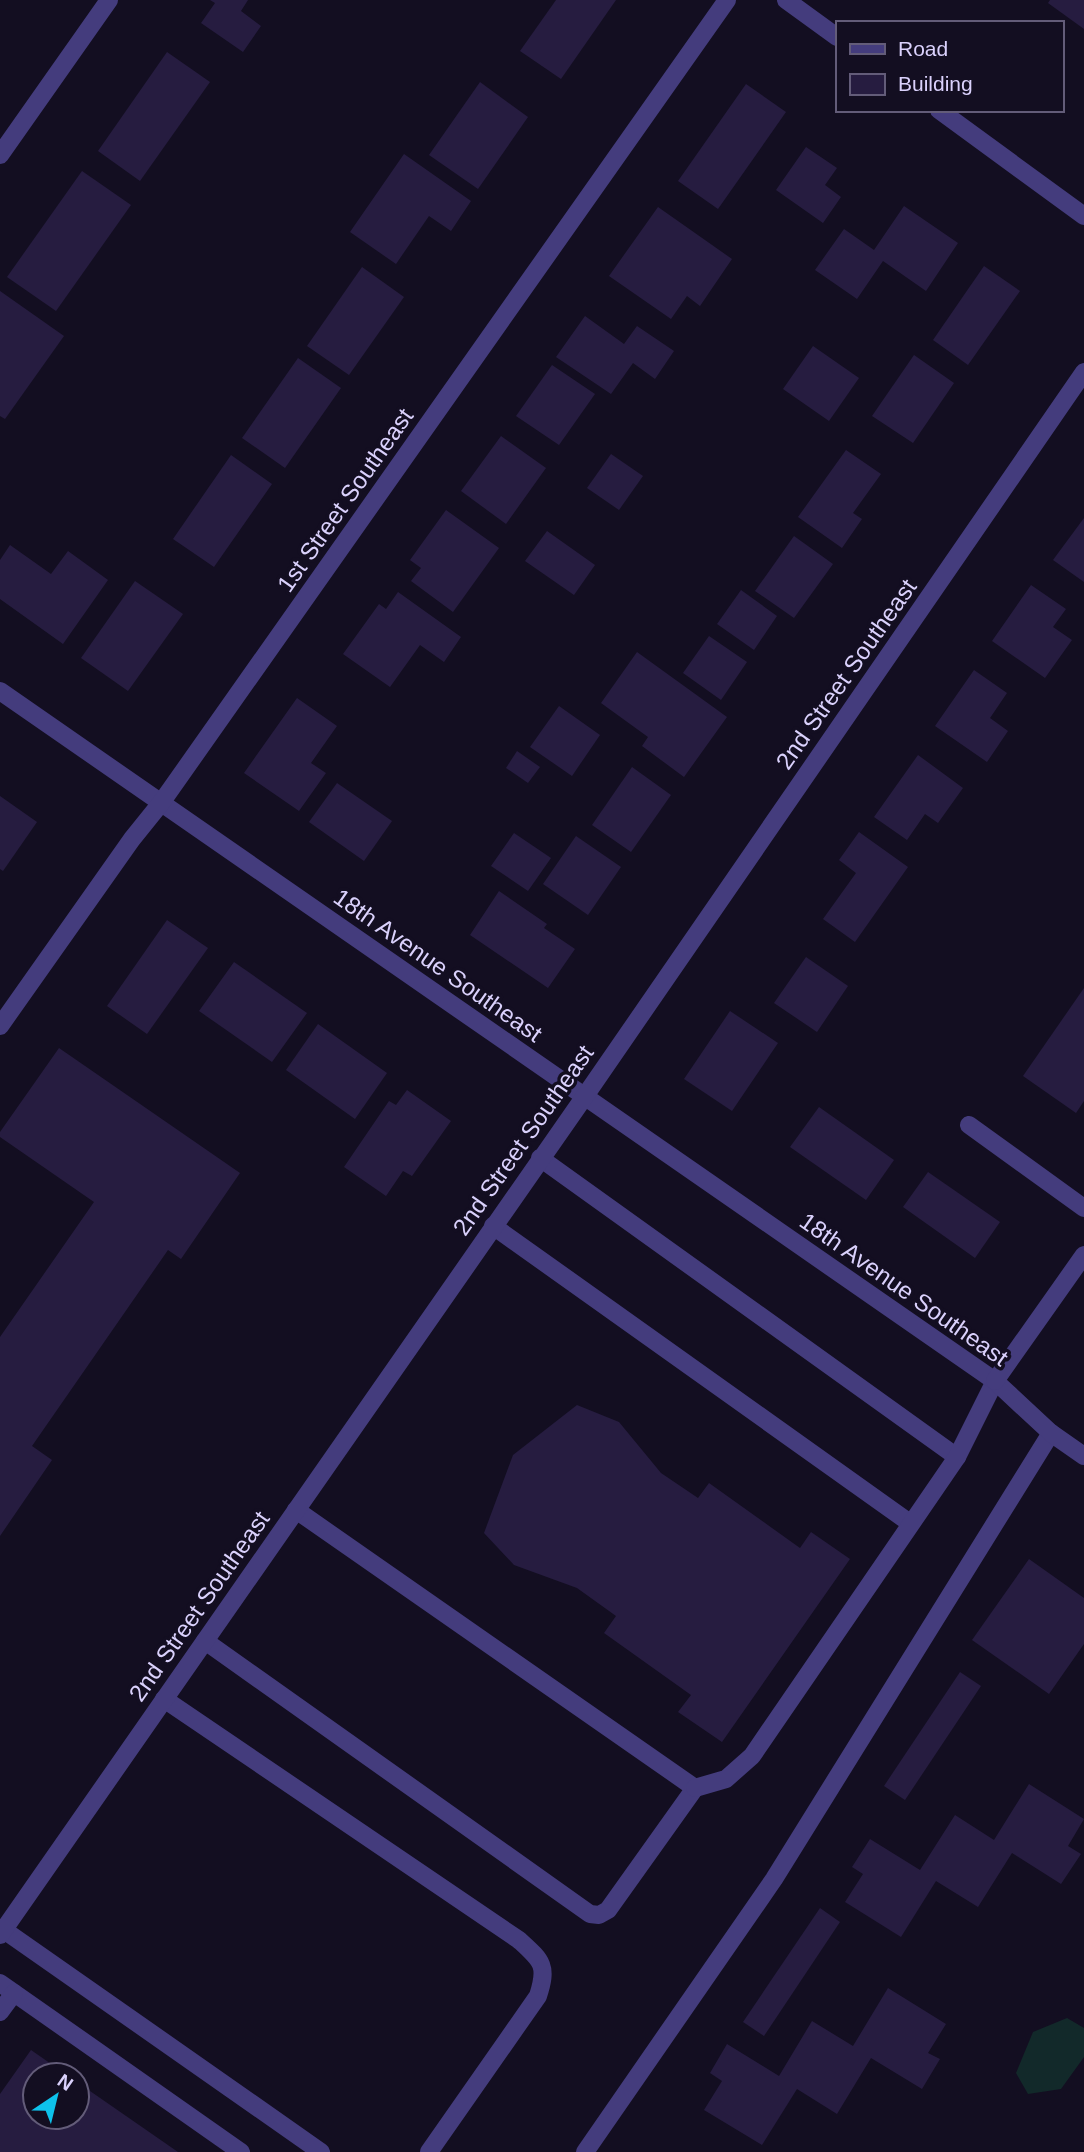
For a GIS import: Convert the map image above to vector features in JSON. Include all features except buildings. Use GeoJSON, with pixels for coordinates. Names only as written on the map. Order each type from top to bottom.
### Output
{"type":"FeatureCollection","features":[{"type":"Feature","properties":{"kind":"street"},"geometry":{"type":"LineString","coordinates":[[0,155],[109,0]]}},
{"type":"Feature","properties":{"kind":"street","name":"1st Street Southeast"},"geometry":{"type":"LineString","coordinates":[[0,1026],[132,839],[161,803],[727,0]]}},
{"type":"Feature","properties":{"kind":"street"},"geometry":{"type":"LineString","coordinates":[[786,0],[836,36]]}},
{"type":"Feature","properties":{"kind":"street"},"geometry":{"type":"LineString","coordinates":[[942,112],[1084,216]]}},
{"type":"Feature","properties":{"kind":"street","name":"2nd Street Southeast"},"geometry":{"type":"LineString","coordinates":[[1,1931],[585,1096],[1084,372]]}},
{"type":"Feature","properties":{"kind":"street","name":"18th Avenue Southeast"},"geometry":{"type":"LineString","coordinates":[[0,691],[995,1381],[1051,1433],[1084,1456]]}},
{"type":"Feature","properties":{"kind":"street"},"geometry":{"type":"LineString","coordinates":[[969,1125],[1084,1208]]}},
{"type":"Feature","properties":{"kind":"street"},"geometry":{"type":"LineString","coordinates":[[540,1158],[957,1457]]}},
{"type":"Feature","properties":{"kind":"street"},"geometry":{"type":"LineString","coordinates":[[493,1226],[910,1524]]}},
{"type":"Feature","properties":{"kind":"street"},"geometry":{"type":"LineString","coordinates":[[205,1642],[590,1914],[599,1915],[608,1910],[695,1788],[726,1779],[752,1756],[957,1457],[995,1381],[1084,1255]]}},
{"type":"Feature","properties":{"kind":"street"},"geometry":{"type":"LineString","coordinates":[[585,2152],[774,1879],[1051,1433]]}},
{"type":"Feature","properties":{"kind":"street"},"geometry":{"type":"LineString","coordinates":[[296,1510],[695,1788]]}},
{"type":"Feature","properties":{"kind":"street"},"geometry":{"type":"LineString","coordinates":[[164,1699],[519,1940],[539,1959],[544,1976],[538,1996],[429,2152]]}},
{"type":"Feature","properties":{"kind":"street"},"geometry":{"type":"LineString","coordinates":[[1,1931],[321,2152]]}},
{"type":"Feature","properties":{"kind":"street"},"geometry":{"type":"LineString","coordinates":[[0,2012],[7,1988],[241,2152]]}},
{"type":"Feature","properties":{"kind":"green space"},"geometry":{"type":"Polygon","coordinates":[[[1067,2018],[1084,2028],[1084,2057],[1061,2089],[1028,2094],[1016,2073],[1033,2032],[1067,2018]]]}}]}
